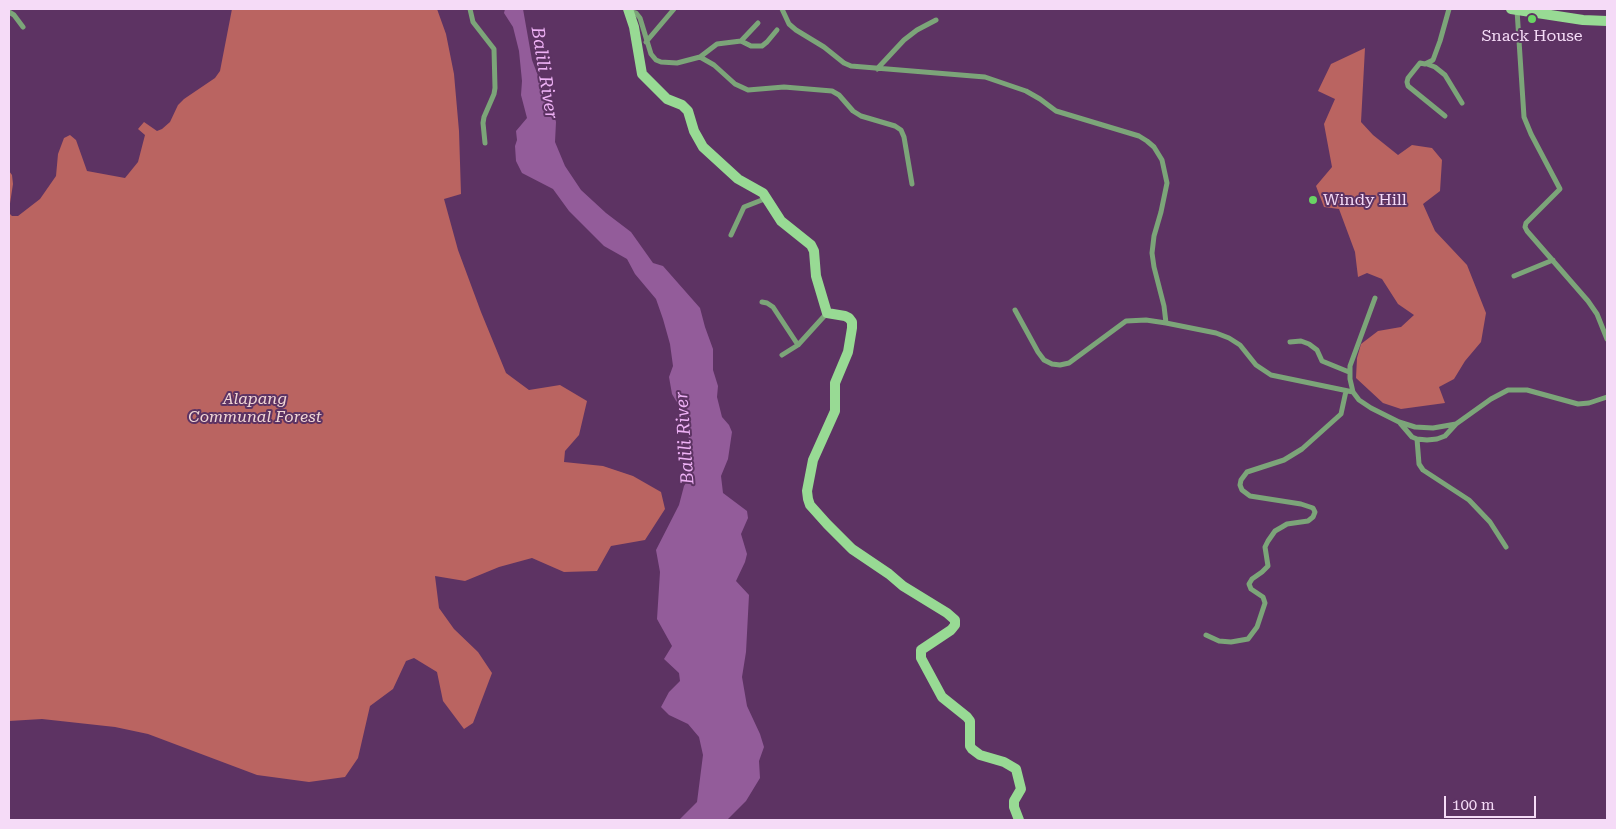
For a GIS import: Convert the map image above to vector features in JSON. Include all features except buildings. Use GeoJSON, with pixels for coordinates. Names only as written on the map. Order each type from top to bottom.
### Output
{"type":"FeatureCollection","features":[{"type":"Feature","properties":{"kind":"street"},"geometry":{"type":"LineString","coordinates":[[470,9],[473,22],[494,49],[495,88],[482,124],[485,143]]}},
{"type":"Feature","properties":{"kind":"street"},"geometry":{"type":"LineString","coordinates":[[646,42],[674,9]]}},
{"type":"Feature","properties":{"kind":"street"},"geometry":{"type":"LineString","coordinates":[[782,9],[789,24],[851,66],[986,77],[1026,91],[1056,111],[1139,136],[1147,141],[1154,147],[1162,160],[1167,183],[1154,236],[1152,253],[1166,323]]}},
{"type":"Feature","properties":{"kind":"street"},"geometry":{"type":"LineString","coordinates":[[1425,64],[1433,60],[1449,9]]}},
{"type":"Feature","properties":{"kind":"street"},"geometry":{"type":"LineString","coordinates":[[1607,21],[1514,9],[1524,117],[1560,189],[1526,223],[1525,227],[1588,301],[1597,314],[1607,339]]}},
{"type":"Feature","properties":{"kind":"street"},"geometry":{"type":"LineString","coordinates":[[629,10],[636,13],[640,18],[651,54],[656,60],[661,62],[678,63],[700,56],[717,44],[741,41],[751,46],[762,46],[777,30]]}},
{"type":"Feature","properties":{"kind":"street"},"geometry":{"type":"LineString","coordinates":[[629,10],[634,27],[642,74],[667,99],[682,105],[688,111],[694,131],[703,148],[738,179],[757,188],[767,198],[781,221],[805,240],[814,251],[816,276],[827,313]]}},
{"type":"Feature","properties":{"kind":"street"},"geometry":{"type":"LineString","coordinates":[[9,12],[14,15],[23,28]]}},
{"type":"Feature","properties":{"kind":"street"},"geometry":{"type":"LineString","coordinates":[[877,69],[904,40],[917,30],[936,20]]}},
{"type":"Feature","properties":{"kind":"street"},"geometry":{"type":"LineString","coordinates":[[741,41],[758,23]]}},
{"type":"Feature","properties":{"kind":"street"},"geometry":{"type":"LineString","coordinates":[[700,56],[740,87],[748,90],[784,87],[832,91],[861,116],[895,126],[901,130],[904,136],[912,184]]}},
{"type":"Feature","properties":{"kind":"street"},"geometry":{"type":"LineString","coordinates":[[1445,116],[1408,86],[1407,82],[1411,74],[1420,63],[1435,67],[1445,75],[1462,103]]}},
{"type":"Feature","properties":{"kind":"street"},"geometry":{"type":"LineString","coordinates":[[731,235],[744,207],[767,198]]}},
{"type":"Feature","properties":{"kind":"street"},"geometry":{"type":"LineString","coordinates":[[1514,276],[1554,260]]}},
{"type":"Feature","properties":{"kind":"street"},"geometry":{"type":"LineString","coordinates":[[1375,298],[1349,372],[1353,392],[1359,400],[1371,408],[1399,422],[1415,427],[1433,428],[1456,424]]}},
{"type":"Feature","properties":{"kind":"street"},"geometry":{"type":"LineString","coordinates":[[762,302],[773,307],[798,344]]}},
{"type":"Feature","properties":{"kind":"street"},"geometry":{"type":"LineString","coordinates":[[1014,310],[1038,352],[1044,360],[1052,364],[1069,363],[1126,321],[1146,320],[1216,333],[1229,338],[1240,345],[1256,364],[1271,376],[1353,392]]}},
{"type":"Feature","properties":{"kind":"street"},"geometry":{"type":"LineString","coordinates":[[782,355],[798,344],[827,313]]}},
{"type":"Feature","properties":{"kind":"street"},"geometry":{"type":"LineString","coordinates":[[827,313],[850,318],[852,328],[848,352],[835,383],[835,411],[813,460],[807,491],[810,505],[852,549],[903,586],[947,613],[954,620],[955,625],[951,630],[921,650],[921,658],[942,697],[970,721],[970,746],[972,750],[980,755],[1004,762],[1016,769],[1021,789],[1014,801],[1014,807],[1019,820]]}},
{"type":"Feature","properties":{"kind":"street"},"geometry":{"type":"LineString","coordinates":[[1290,342],[1301,341],[1309,344],[1317,350],[1322,361],[1349,372]]}},
{"type":"Feature","properties":{"kind":"street"},"geometry":{"type":"LineString","coordinates":[[1399,422],[1417,440],[1436,439],[1445,436],[1456,424],[1508,390],[1526,390],[1578,404],[1589,403],[1607,397]]}},
{"type":"Feature","properties":{"kind":"street"},"geometry":{"type":"LineString","coordinates":[[1206,635],[1219,641],[1230,642],[1248,639],[1256,626],[1265,603],[1263,597],[1251,589],[1249,584],[1252,579],[1268,566],[1265,547],[1268,541],[1282,527],[1287,524],[1308,521],[1316,512],[1313,508],[1302,504],[1250,496],[1242,490],[1241,480],[1247,472],[1284,460],[1302,449],[1341,414],[1346,391]]}},
{"type":"Feature","properties":{"kind":"street"},"geometry":{"type":"LineString","coordinates":[[1417,440],[1419,464],[1423,470],[1469,500],[1490,522],[1506,547]]}},
{"type":"Feature","properties":{"kind":"green space","name":"Alapang Communal Forest"},"geometry":{"type":"Polygon","coordinates":[[[232,9],[437,9],[446,34],[454,74],[459,131],[461,194],[444,199],[458,250],[506,373],[529,390],[560,385],[587,401],[579,435],[565,451],[564,462],[603,466],[633,476],[661,492],[665,509],[645,540],[611,546],[597,571],[564,572],[532,558],[499,567],[465,581],[435,576],[439,608],[454,629],[478,652],[492,673],[473,723],[464,729],[443,701],[437,672],[414,658],[406,661],[393,689],[370,706],[358,758],[345,777],[309,782],[257,775],[148,734],[115,727],[42,719],[9,721],[9,213],[12,216],[18,216],[40,199],[56,176],[58,154],[64,138],[70,135],[76,140],[87,171],[125,178],[138,162],[145,135],[138,129],[144,122],[157,131],[162,129],[170,122],[178,105],[184,99],[215,78],[220,71],[232,9]]]}},
{"type":"Feature","properties":{"kind":"green space"},"geometry":{"type":"Polygon","coordinates":[[[1365,48],[1361,122],[1373,135],[1398,155],[1412,145],[1432,148],[1442,160],[1440,191],[1423,204],[1435,231],[1467,265],[1486,313],[1481,342],[1465,361],[1454,379],[1439,387],[1445,403],[1401,409],[1383,403],[1356,378],[1357,358],[1361,344],[1378,331],[1401,327],[1414,315],[1398,304],[1382,279],[1367,273],[1358,277],[1355,252],[1339,209],[1324,207],[1316,186],[1332,167],[1324,124],[1335,99],[1318,91],[1331,64],[1365,48]]]}},
{"type":"Feature","properties":{"kind":"green space"},"geometry":{"type":"Polygon","coordinates":[[[9,171],[12,175],[13,184],[9,210],[9,171]]]}},
{"type":"Feature","properties":{"kind":"shaded area"},"geometry":{"type":"Polygon","coordinates":[[[505,9],[523,9],[532,60],[551,103],[556,122],[555,142],[565,166],[581,190],[606,213],[631,232],[653,263],[663,266],[700,308],[713,349],[713,370],[718,386],[717,397],[722,417],[732,432],[728,459],[721,476],[723,493],[747,511],[748,518],[741,534],[747,554],[736,581],[749,595],[746,652],[742,677],[747,706],[764,747],[759,761],[760,778],[746,801],[727,820],[679,820],[697,802],[703,755],[699,737],[688,724],[669,715],[661,707],[669,692],[680,681],[679,673],[664,659],[672,646],[657,619],[660,572],[656,550],[679,505],[684,486],[690,476],[688,421],[672,394],[669,377],[673,366],[670,344],[656,299],[635,274],[627,259],[604,246],[569,211],[553,189],[522,173],[516,161],[516,131],[527,118],[521,95],[522,81],[519,51],[513,27],[504,13],[505,9]]]}},
{"type":"Feature","properties":{"kind":"place","name":"Snack House"},"geometry":{"type":"Point","coordinates":[1532,19]}},
{"type":"Feature","properties":{"kind":"place","name":"Windy Hill"},"geometry":{"type":"Point","coordinates":[1313,200]}},
{"type":"Feature","properties":{"kind":"water label","name":"Balili River"},"geometry":{"type":"Point","coordinates":[544,73]}},
{"type":"Feature","properties":{"kind":"water label","name":"Balili River"},"geometry":{"type":"Point","coordinates":[685,438]}}]}
